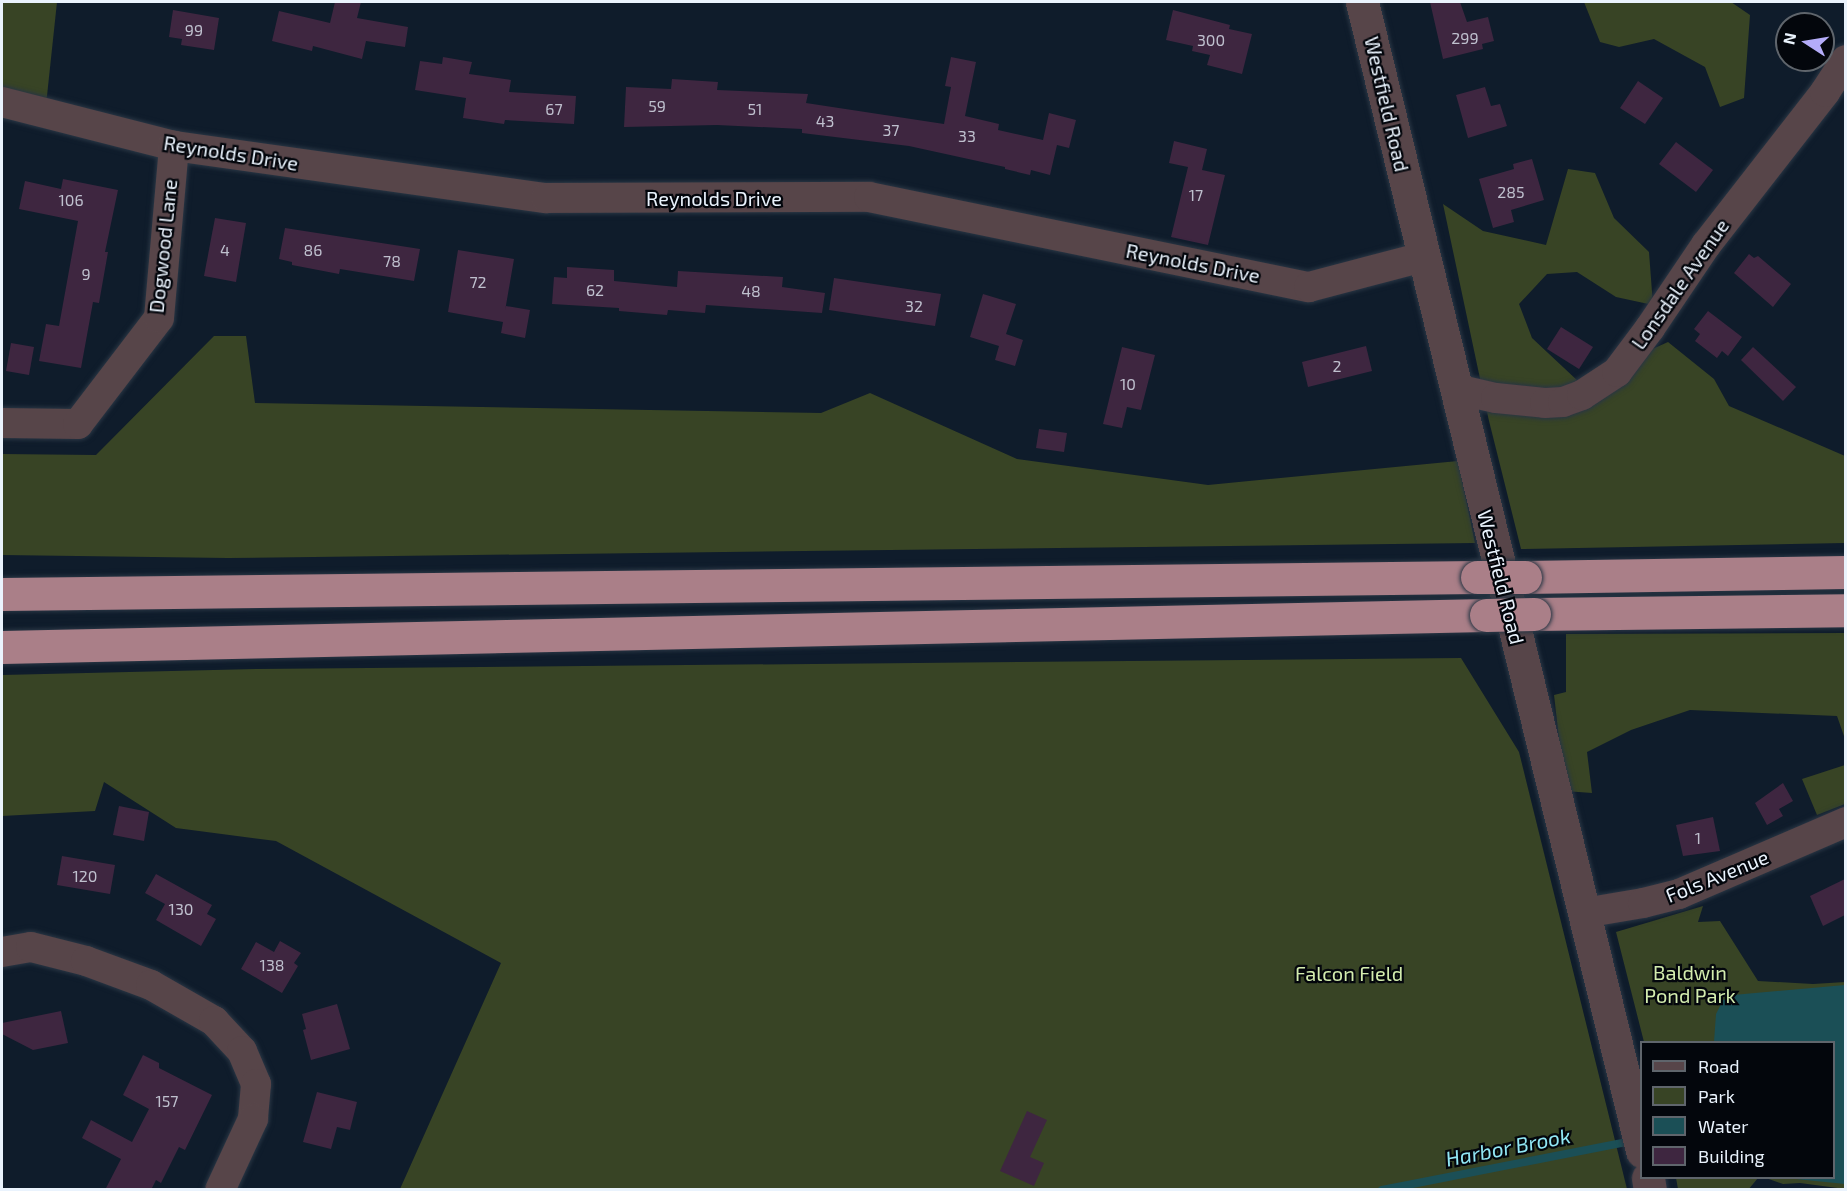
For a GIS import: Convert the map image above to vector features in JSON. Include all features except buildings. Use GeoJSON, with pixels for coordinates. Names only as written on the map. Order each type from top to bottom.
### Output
{"type":"FeatureCollection","features":[{"type":"Feature","properties":{"kind":"highway"},"geometry":{"type":"LineString","coordinates":[[2,594],[551,586],[1086,584],[1845,572]]}},
{"type":"Feature","properties":{"kind":"highway"},"geometry":{"type":"LineString","coordinates":[[2,647],[1534,614],[1845,610]]}},
{"type":"Feature","properties":{"kind":"street","name":"Westfield Road"},"geometry":{"type":"LineString","coordinates":[[1362,2],[1639,1141]]}},
{"type":"Feature","properties":{"kind":"street","name":"Lonsdale Avenue"},"geometry":{"type":"LineString","coordinates":[[1456,389],[1496,398],[1545,403],[1563,402],[1582,395],[1617,372],[1706,245],[1825,92],[1845,60]]}},
{"type":"Feature","properties":{"kind":"street","name":"Reynolds Drive"},"geometry":{"type":"LineString","coordinates":[[2,102],[174,146],[546,198],[869,197],[1309,286],[1423,257]]}},
{"type":"Feature","properties":{"kind":"street","name":"Dogwood Lane"},"geometry":{"type":"LineString","coordinates":[[2,423],[78,424],[159,318],[174,146]]}},
{"type":"Feature","properties":{"kind":"street","name":"Fols Avenue"},"geometry":{"type":"LineString","coordinates":[[1584,913],[1679,894],[1845,822]]}},
{"type":"Feature","properties":{"kind":"street"},"geometry":{"type":"LineString","coordinates":[[2,952],[31,947],[86,961],[151,985],[214,1021],[242,1051],[256,1084],[253,1119],[220,1190]]}},
{"type":"Feature","properties":{"kind":"green space"},"geometry":{"type":"Polygon","coordinates":[[[2,2],[57,2],[44,124],[2,113],[2,2]]]}},
{"type":"Feature","properties":{"kind":"green space"},"geometry":{"type":"Polygon","coordinates":[[[1584,2],[1731,2],[1750,15],[1744,98],[1720,107],[1705,67],[1654,39],[1619,47],[1600,42],[1584,2]]]}},
{"type":"Feature","properties":{"kind":"green space"},"geometry":{"type":"Polygon","coordinates":[[[1568,169],[1595,173],[1614,218],[1649,252],[1653,305],[1616,297],[1577,272],[1547,274],[1519,304],[1532,338],[1579,382],[1668,342],[1714,379],[1729,406],[1845,456],[1845,543],[1521,549],[1489,421],[1443,204],[1483,231],[1546,245],[1568,169]]]}},
{"type":"Feature","properties":{"kind":"green space"},"geometry":{"type":"Polygon","coordinates":[[[214,336],[246,336],[255,403],[821,413],[870,393],[1017,459],[1208,485],[1458,461],[1475,543],[228,558],[2,555],[2,454],[96,455],[214,336]]]}},
{"type":"Feature","properties":{"kind":"green space"},"geometry":{"type":"Polygon","coordinates":[[[1845,633],[1845,739],[1837,716],[1690,710],[1631,730],[1587,752],[1592,793],[1565,791],[1554,695],[1566,692],[1566,634],[1845,633]]]}},
{"type":"Feature","properties":{"kind":"green space","name":"Falcon Field"},"geometry":{"type":"Polygon","coordinates":[[[1461,658],[1519,752],[1627,1189],[400,1189],[501,963],[276,841],[176,828],[104,782],[95,811],[2,816],[2,675],[256,669],[1461,658]]]}},
{"type":"Feature","properties":{"kind":"green space"},"geometry":{"type":"Polygon","coordinates":[[[1845,765],[1845,804],[1817,815],[1802,779],[1845,765]]]}},
{"type":"Feature","properties":{"kind":"green space","name":"Baldwin Pond Park"},"geometry":{"type":"Polygon","coordinates":[[[1703,906],[1698,922],[1720,921],[1758,981],[1813,984],[1845,982],[1845,1189],[1800,1183],[1783,1184],[1769,1179],[1835,1179],[1835,1041],[1644,1041],[1616,932],[1703,906]]]}},
{"type":"Feature","properties":{"kind":"green space"},"geometry":{"type":"Polygon","coordinates":[[[1676,1179],[1757,1179],[1748,1190],[1678,1189],[1676,1179]]]}},
{"type":"Feature","properties":{"kind":"water"},"geometry":{"type":"Polygon","coordinates":[[[1845,985],[1845,1184],[1796,1179],[1835,1179],[1835,1041],[1714,1041],[1716,1014],[1723,1000],[1733,995],[1845,985]]]}},
{"type":"Feature","properties":{"kind":"waterway","name":"Harbor Brook"},"geometry":{"type":"LineString","coordinates":[[1382,1190],[1631,1141]]}}]}
